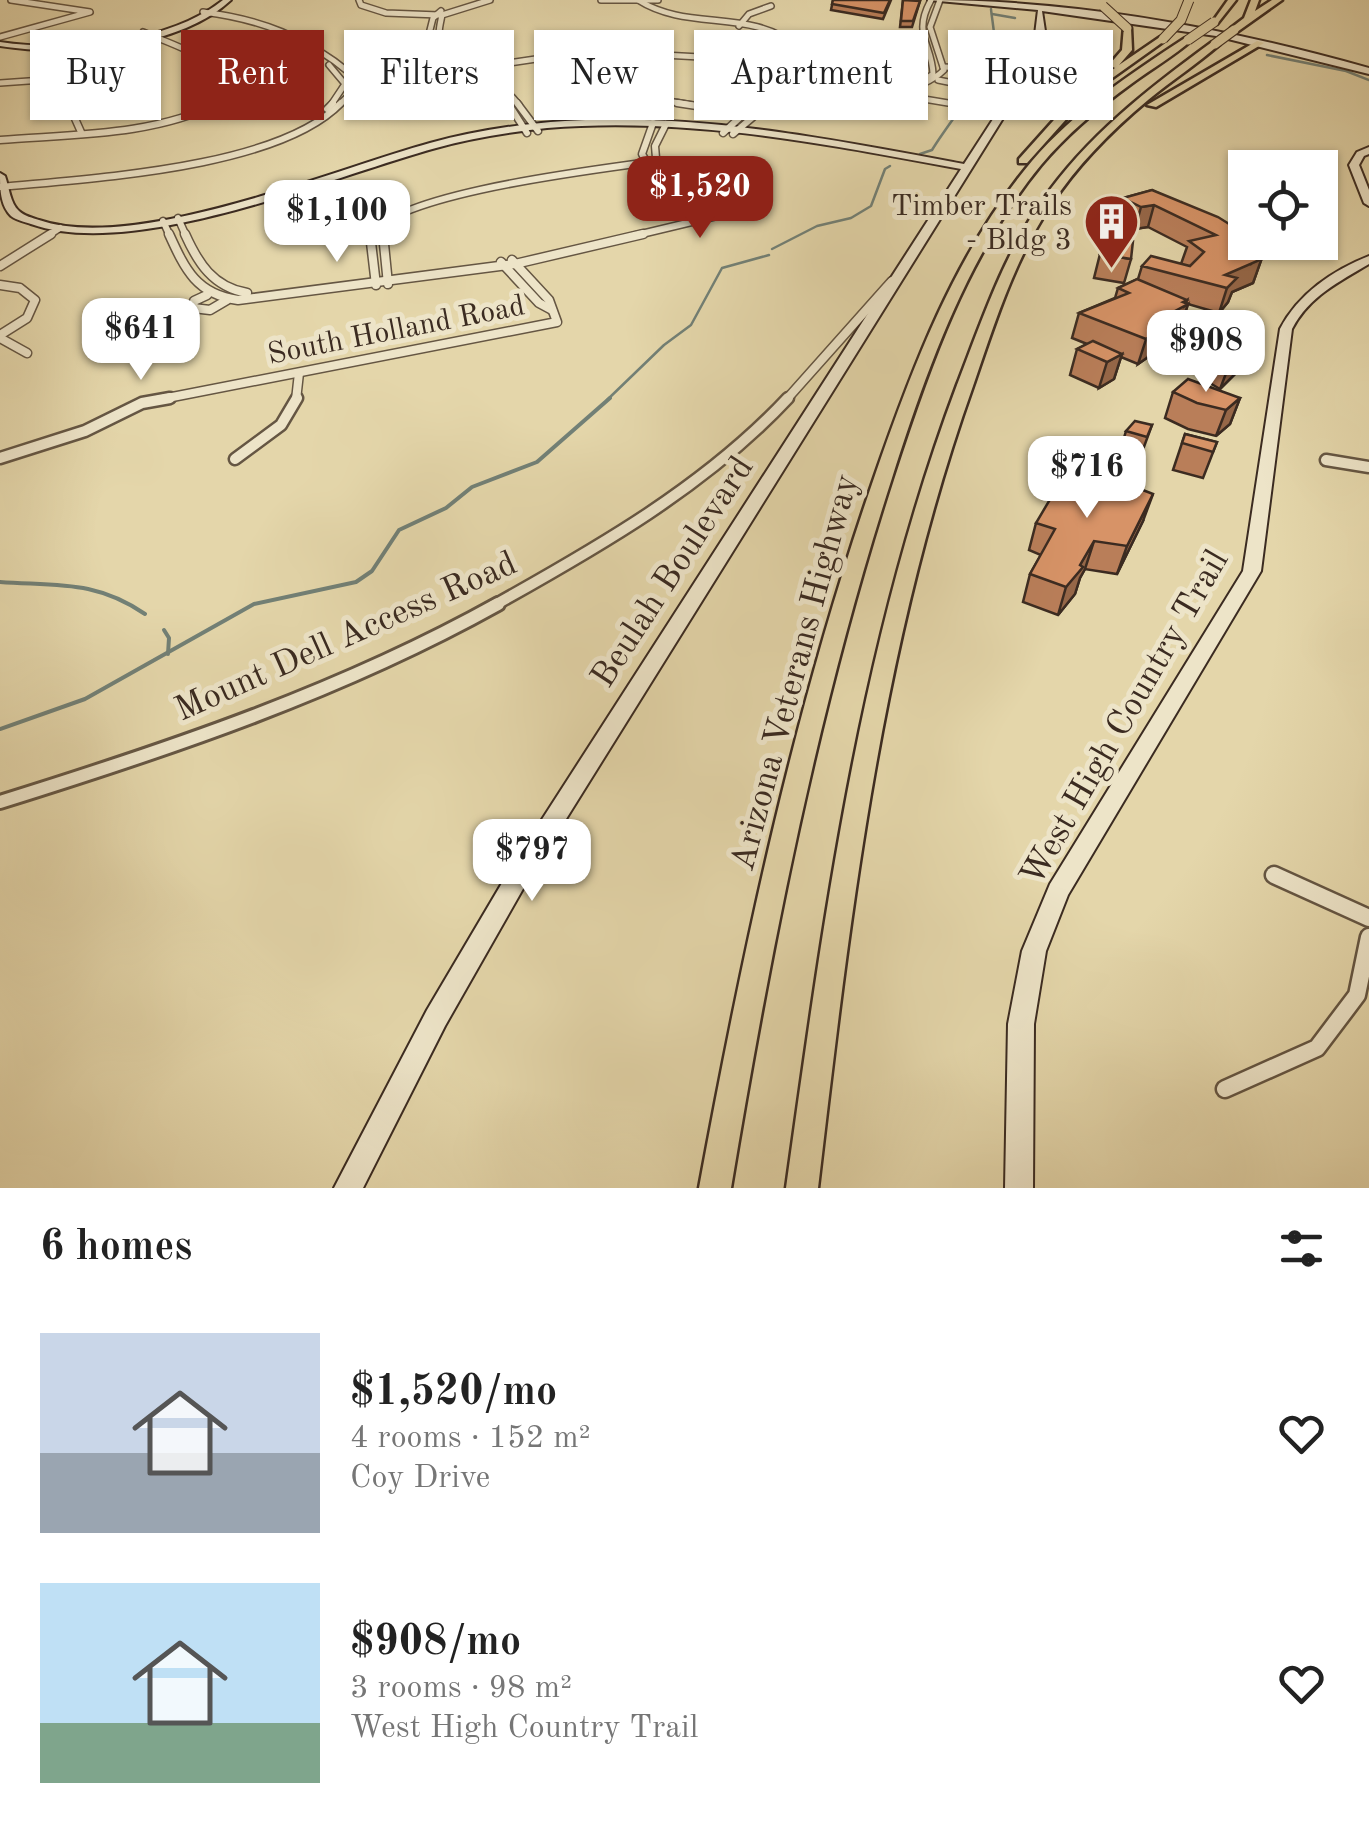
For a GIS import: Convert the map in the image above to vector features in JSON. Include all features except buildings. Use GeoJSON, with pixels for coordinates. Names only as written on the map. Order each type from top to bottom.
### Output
{"type":"FeatureCollection","features":[{"type":"Feature","properties":{"kind":"highway"},"geometry":{"type":"LineString","coordinates":[[1113,73],[1163,38],[1181,20],[1189,0]]}},
{"type":"Feature","properties":{"kind":"highway","name":"Arizona Veterans Highway"},"geometry":{"type":"LineString","coordinates":[[714,1188],[770,890],[846,585],[927,351],[973,254],[1052,145],[1113,91],[1214,22],[1232,0]]}},
{"type":"Feature","properties":{"kind":"highway"},"geometry":{"type":"LineString","coordinates":[[1248,19],[1255,0]]}},
{"type":"Feature","properties":{"kind":"highway"},"geometry":{"type":"LineString","coordinates":[[802,1188],[843,893],[870,749],[903,590],[951,416],[1030,228],[1073,166],[1127,108],[1278,0]]}},
{"type":"Feature","properties":{"kind":"highway"},"geometry":{"type":"LineString","coordinates":[[1098,3],[1126,28],[1128,50],[1113,64]]}},
{"type":"Feature","properties":{"kind":"highway"},"geometry":{"type":"LineString","coordinates":[[1099,137],[1260,44]]}},
{"type":"Feature","properties":{"kind":"highway"},"geometry":{"type":"LineString","coordinates":[[973,254],[978,234],[1024,158],[1057,120]]}},
{"type":"Feature","properties":{"kind":"street"},"geometry":{"type":"LineString","coordinates":[[0,41],[90,12],[11,0]]}},
{"type":"Feature","properties":{"kind":"street"},"geometry":{"type":"LineString","coordinates":[[205,13],[216,0]]}},
{"type":"Feature","properties":{"kind":"street"},"geometry":{"type":"LineString","coordinates":[[154,30],[205,13],[227,0]]}},
{"type":"Feature","properties":{"kind":"street"},"geometry":{"type":"LineString","coordinates":[[363,0],[361,6],[377,12],[440,14],[490,0]]}},
{"type":"Feature","properties":{"kind":"street"},"geometry":{"type":"LineString","coordinates":[[429,30],[440,14],[478,0]]}},
{"type":"Feature","properties":{"kind":"street"},"geometry":{"type":"LineString","coordinates":[[601,0],[658,0]]}},
{"type":"Feature","properties":{"kind":"street"},"geometry":{"type":"LineString","coordinates":[[616,0],[636,1],[692,18],[774,30]]}},
{"type":"Feature","properties":{"kind":"street"},"geometry":{"type":"LineString","coordinates":[[936,0],[1037,7]]}},
{"type":"Feature","properties":{"kind":"street"},"geometry":{"type":"LineString","coordinates":[[936,0],[931,15],[931,44],[943,67],[938,80]]}},
{"type":"Feature","properties":{"kind":"street"},"geometry":{"type":"LineString","coordinates":[[922,30],[922,15],[936,0]]}},
{"type":"Feature","properties":{"kind":"street"},"geometry":{"type":"LineString","coordinates":[[955,0],[1037,7],[1260,44],[1369,71]]}},
{"type":"Feature","properties":{"kind":"street"},"geometry":{"type":"LineString","coordinates":[[740,25],[750,14],[772,6]]}},
{"type":"Feature","properties":{"kind":"street","name":"Beulah Boulevard"},"geometry":{"type":"LineString","coordinates":[[348,1188],[436,1018],[520,873],[1036,60],[1041,31],[1037,7]]}},
{"type":"Feature","properties":{"kind":"street"},"geometry":{"type":"LineString","coordinates":[[129,172],[252,143],[309,120],[335,102],[344,89],[343,78],[307,50],[269,28],[205,13]]}},
{"type":"Feature","properties":{"kind":"street"},"geometry":{"type":"LineString","coordinates":[[205,13],[279,28],[327,55],[344,69]]}},
{"type":"Feature","properties":{"kind":"street"},"geometry":{"type":"LineString","coordinates":[[0,41],[30,49]]}},
{"type":"Feature","properties":{"kind":"street"},"geometry":{"type":"LineString","coordinates":[[0,140],[140,128],[191,116],[215,106],[232,91],[232,81],[214,67],[161,43]]}},
{"type":"Feature","properties":{"kind":"street"},"geometry":{"type":"LineString","coordinates":[[943,67],[948,67]]}},
{"type":"Feature","properties":{"kind":"street"},"geometry":{"type":"LineString","coordinates":[[0,83],[30,80]]}},
{"type":"Feature","properties":{"kind":"street"},"geometry":{"type":"LineString","coordinates":[[928,82],[948,82]]}},
{"type":"Feature","properties":{"kind":"street"},"geometry":{"type":"LineString","coordinates":[[514,98],[531,130]]}},
{"type":"Feature","properties":{"kind":"street"},"geometry":{"type":"LineString","coordinates":[[928,100],[948,102]]}},
{"type":"Feature","properties":{"kind":"street"},"geometry":{"type":"LineString","coordinates":[[335,102],[344,102]]}},
{"type":"Feature","properties":{"kind":"street"},"geometry":{"type":"LineString","coordinates":[[56,230],[14,213],[2,183],[184,166],[260,145],[320,121],[344,103]]}},
{"type":"Feature","properties":{"kind":"street"},"geometry":{"type":"LineString","coordinates":[[514,109],[531,130]]}},
{"type":"Feature","properties":{"kind":"street"},"geometry":{"type":"LineString","coordinates":[[75,120],[81,132]]}},
{"type":"Feature","properties":{"kind":"street"},"geometry":{"type":"LineString","coordinates":[[730,132],[743,120]]}},
{"type":"Feature","properties":{"kind":"street"},"geometry":{"type":"LineString","coordinates":[[0,210],[12,222],[112,235],[299,196],[446,148],[531,130],[658,126],[730,132],[964,170]]}},
{"type":"Feature","properties":{"kind":"street"},"geometry":{"type":"LineString","coordinates":[[658,126],[655,146],[660,162]]}},
{"type":"Feature","properties":{"kind":"street"},"geometry":{"type":"LineString","coordinates":[[658,126],[642,154],[648,164],[718,206]]}},
{"type":"Feature","properties":{"kind":"street"},"geometry":{"type":"LineString","coordinates":[[1366,153],[1354,165],[1369,202]]}},
{"type":"Feature","properties":{"kind":"street"},"geometry":{"type":"LineString","coordinates":[[376,282],[370,233],[390,216],[498,188],[660,162],[722,196],[730,205]]}},
{"type":"Feature","properties":{"kind":"street"},"geometry":{"type":"LineString","coordinates":[[388,281],[383,232],[400,218],[519,188],[648,164]]}},
{"type":"Feature","properties":{"kind":"street"},"geometry":{"type":"LineString","coordinates":[[179,221],[214,282],[236,293],[388,281],[508,262],[713,219],[725,214],[730,205]]}},
{"type":"Feature","properties":{"kind":"street"},"geometry":{"type":"LineString","coordinates":[[508,262],[702,216],[718,206],[730,205]]}},
{"type":"Feature","properties":{"kind":"street"},"geometry":{"type":"LineString","coordinates":[[164,224],[198,286],[207,295],[227,300],[261,300],[376,282]]}},
{"type":"Feature","properties":{"kind":"street"},"geometry":{"type":"LineString","coordinates":[[0,266],[56,230]]}},
{"type":"Feature","properties":{"kind":"street","name":"South Holland Road"},"geometry":{"type":"LineString","coordinates":[[0,458],[85,431],[142,403],[548,326],[559,319],[540,303],[508,262]]}},
{"type":"Feature","properties":{"kind":"street","name":"West High Country Trail"},"geometry":{"type":"LineString","coordinates":[[1019,1188],[1021,1024],[1034,951],[1058,891],[1252,571],[1286,330],[1293,312],[1307,296],[1364,266]]}},
{"type":"Feature","properties":{"kind":"street","name":"Mount Dell Access Road"},"geometry":{"type":"LineString","coordinates":[[0,802],[174,746],[294,698],[483,611],[573,561],[742,442],[775,412],[856,316],[906,267]]}},
{"type":"Feature","properties":{"kind":"street"},"geometry":{"type":"LineString","coordinates":[[0,285],[20,288],[35,300],[26,318],[0,337],[28,353]]}},
{"type":"Feature","properties":{"kind":"street"},"geometry":{"type":"LineString","coordinates":[[207,295],[194,302],[192,308],[210,310],[227,300]]}},
{"type":"Feature","properties":{"kind":"street"},"geometry":{"type":"LineString","coordinates":[[234,459],[284,424],[300,391],[299,373]]}},
{"type":"Feature","properties":{"kind":"street"},"geometry":{"type":"LineString","coordinates":[[1326,460],[1369,467]]}},
{"type":"Feature","properties":{"kind":"street"},"geometry":{"type":"LineString","coordinates":[[1274,875],[1369,918]]}},
{"type":"Feature","properties":{"kind":"street"},"geometry":{"type":"LineString","coordinates":[[1225,1089],[1317,1048],[1357,995],[1369,937]]}},
{"type":"Feature","properties":{"kind":"waterway"},"geometry":{"type":"LineString","coordinates":[[920,154],[932,150],[991,60],[991,9]]}},
{"type":"Feature","properties":{"kind":"waterway"},"geometry":{"type":"LineString","coordinates":[[992,14],[1015,18]]}},
{"type":"Feature","properties":{"kind":"waterway"},"geometry":{"type":"LineString","coordinates":[[1267,55],[1346,71],[1369,80]]}},
{"type":"Feature","properties":{"kind":"waterway"},"geometry":{"type":"LineString","coordinates":[[772,249],[817,226],[851,218],[871,206],[885,169],[890,166]]}},
{"type":"Feature","properties":{"kind":"waterway"},"geometry":{"type":"LineString","coordinates":[[607,400],[664,345],[691,325],[722,268],[769,255]]}},
{"type":"Feature","properties":{"kind":"waterway"},"geometry":{"type":"LineString","coordinates":[[168,652],[254,604],[356,582],[372,571],[399,530],[446,508],[472,487],[537,462],[610,398]]}},
{"type":"Feature","properties":{"kind":"waterway"},"geometry":{"type":"LineString","coordinates":[[0,582],[92,590],[145,614]]}},
{"type":"Feature","properties":{"kind":"waterway"},"geometry":{"type":"LineString","coordinates":[[164,630],[169,638],[168,652]]}},
{"type":"Feature","properties":{"kind":"waterway"},"geometry":{"type":"LineString","coordinates":[[0,729],[85,699],[168,652]]}},
{"type":"Feature","properties":{"kind":"place","name":"Timber Trails - Bldg 3"},"geometry":{"type":"Point","coordinates":[1111,271]}}]}
